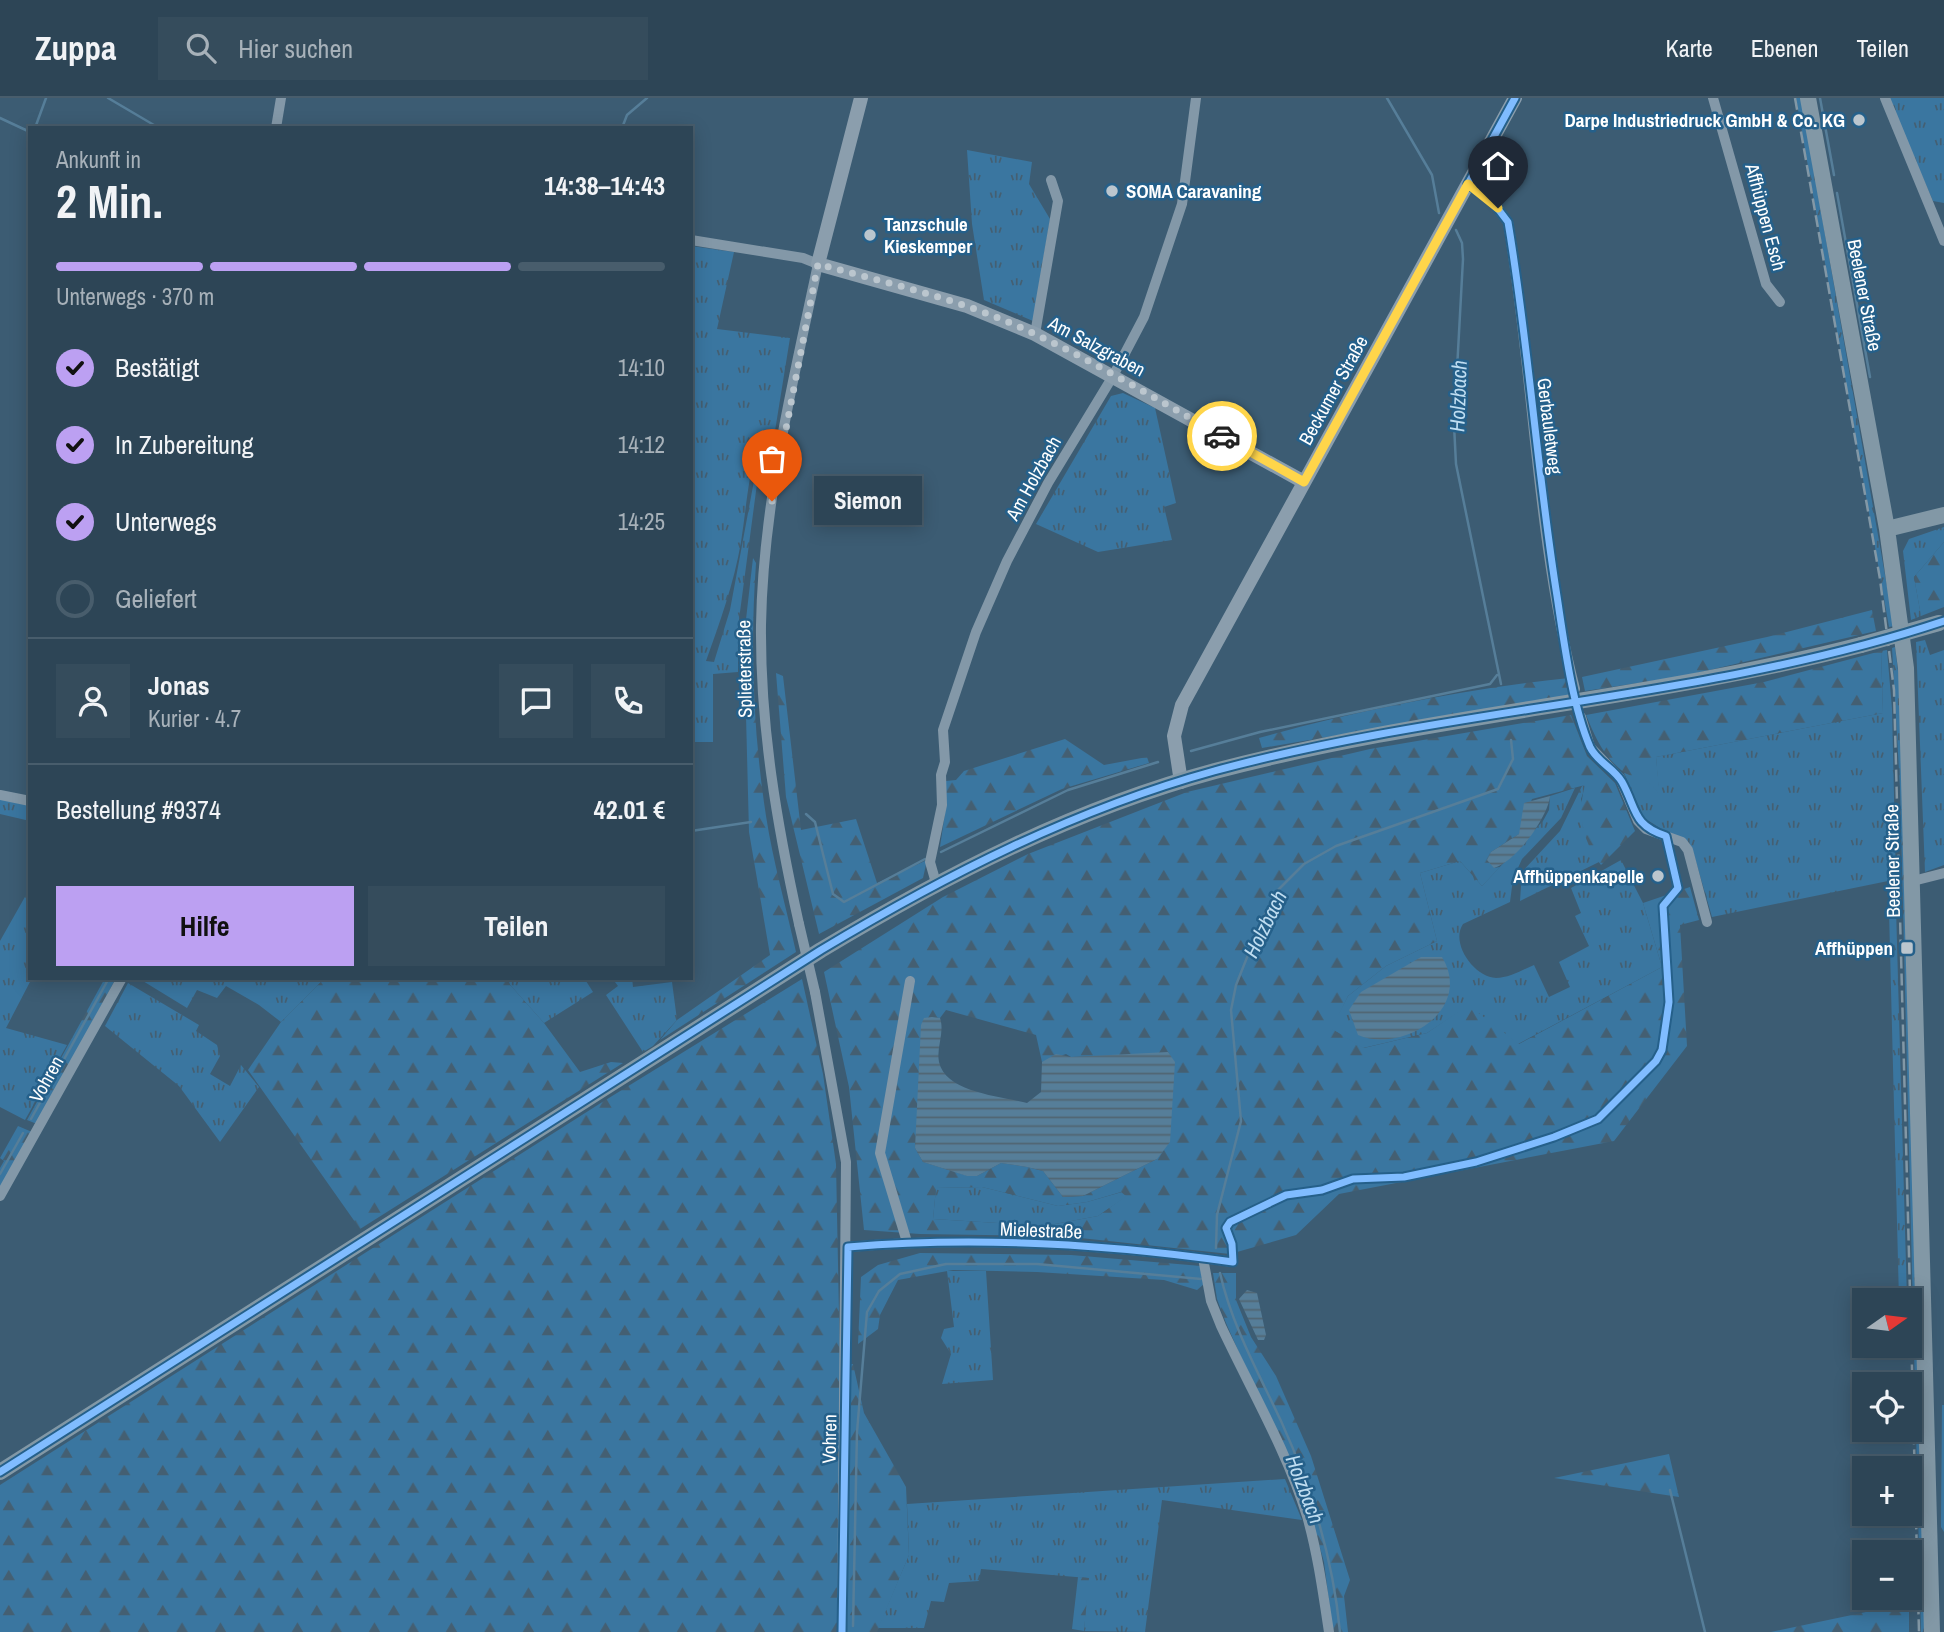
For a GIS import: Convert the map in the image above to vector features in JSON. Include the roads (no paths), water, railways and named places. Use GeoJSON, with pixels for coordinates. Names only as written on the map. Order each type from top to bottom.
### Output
{"type":"FeatureCollection","features":[{"type":"Feature","properties":{"kind":"main road","name":"Beelener Straße"},"geometry":{"type":"LineString","coordinates":[[1808,98],[1887,529],[1906,668],[1936,1546],[1932,1632]]}},
{"type":"Feature","properties":{"kind":"main road"},"geometry":{"type":"LineString","coordinates":[[1887,529],[1944,515]]}},
{"type":"Feature","properties":{"kind":"main road"},"geometry":{"type":"LineString","coordinates":[[0,1472],[821,950],[936,883],[1062,824],[1181,782],[1302,751],[1684,685],[1861,645],[1942,622]]}},
{"type":"Feature","properties":{"kind":"street"},"geometry":{"type":"LineString","coordinates":[[276,126],[281,98]]}},
{"type":"Feature","properties":{"kind":"street","name":"Splieterstraße"},"geometry":{"type":"LineString","coordinates":[[832,1071],[775,812],[768,759],[761,623],[772,501],[818,264],[861,98]]}},
{"type":"Feature","properties":{"kind":"street","name":"Am Holzbach"},"geometry":{"type":"LineString","coordinates":[[936,883],[930,862],[939,820],[945,762],[943,730],[976,632],[1007,561],[1048,483],[1113,376],[1144,317],[1182,204],[1192,151],[1196,98]]}},
{"type":"Feature","properties":{"kind":"street","name":"Beckumer Straße"},"geometry":{"type":"LineString","coordinates":[[1181,782],[1174,736],[1182,705],[1516,98]]}},
{"type":"Feature","properties":{"kind":"street","name":"Affhüppen Esch"},"geometry":{"type":"LineString","coordinates":[[1713,98],[1766,284],[1780,302]]}},
{"type":"Feature","properties":{"kind":"street"},"geometry":{"type":"LineString","coordinates":[[1885,98],[1944,241]]}},
{"type":"Feature","properties":{"kind":"street"},"geometry":{"type":"LineString","coordinates":[[1035,334],[1058,201],[1051,180]]}},
{"type":"Feature","properties":{"kind":"street","name":"Gerbauletweg"},"geometry":{"type":"LineString","coordinates":[[1468,184],[1492,201],[1508,222],[1549,544],[1575,689]]}},
{"type":"Feature","properties":{"kind":"street"},"geometry":{"type":"LineString","coordinates":[[693,240],[803,258],[818,264]]}},
{"type":"Feature","properties":{"kind":"street","name":"Am Salzgraben"},"geometry":{"type":"LineString","coordinates":[[818,264],[967,306],[1035,334],[1304,482]]}},
{"type":"Feature","properties":{"kind":"street"},"geometry":{"type":"LineString","coordinates":[[1581,717],[1590,747],[1619,778],[1638,821],[1646,829],[1682,842],[1688,850],[1707,922]]}},
{"type":"Feature","properties":{"kind":"street"},"geometry":{"type":"LineString","coordinates":[[0,796],[28,801]]}},
{"type":"Feature","properties":{"kind":"street"},"geometry":{"type":"LineString","coordinates":[[1913,881],[1944,873]]}},
{"type":"Feature","properties":{"kind":"street","name":"Vohren"},"geometry":{"type":"LineString","coordinates":[[0,1196],[121,980]]}},
{"type":"Feature","properties":{"kind":"street"},"geometry":{"type":"LineString","coordinates":[[907,1242],[880,1153],[910,981]]}},
{"type":"Feature","properties":{"kind":"street","name":"Vohren"},"geometry":{"type":"LineString","coordinates":[[832,1071],[846,1162],[848,1247],[842,1632]]}},
{"type":"Feature","properties":{"kind":"street","name":"Mielestraße"},"geometry":{"type":"LineString","coordinates":[[848,1247],[907,1242],[1080,1246],[1233,1262]]}},
{"type":"Feature","properties":{"kind":"street"},"geometry":{"type":"LineString","coordinates":[[1203,1258],[1212,1301],[1221,1326],[1292,1476],[1306,1514],[1319,1563],[1329,1632]]}},
{"type":"Feature","properties":{"kind":"waterway"},"geometry":{"type":"LineString","coordinates":[[36,126],[46,98]]}},
{"type":"Feature","properties":{"kind":"waterway"},"geometry":{"type":"LineString","coordinates":[[108,98],[156,126]]}},
{"type":"Feature","properties":{"kind":"waterway"},"geometry":{"type":"LineString","coordinates":[[623,126],[627,115],[647,98]]}},
{"type":"Feature","properties":{"kind":"waterway","name":"Holzbach"},"geometry":{"type":"LineString","coordinates":[[1387,98],[1432,175],[1439,213]]}},
{"type":"Feature","properties":{"kind":"waterway"},"geometry":{"type":"LineString","coordinates":[[1820,98],[1834,175]]}},
{"type":"Feature","properties":{"kind":"waterway"},"geometry":{"type":"LineString","coordinates":[[0,118],[28,131]]}},
{"type":"Feature","properties":{"kind":"waterway"},"geometry":{"type":"LineString","coordinates":[[1837,193],[1870,377]]}},
{"type":"Feature","properties":{"kind":"waterway","name":"Holzbach"},"geometry":{"type":"LineString","coordinates":[[1456,230],[1462,243],[1463,259],[1454,425],[1456,464],[1501,684]]}},
{"type":"Feature","properties":{"kind":"waterway"},"geometry":{"type":"LineString","coordinates":[[1191,751],[1260,732],[1490,684],[1497,675]]}},
{"type":"Feature","properties":{"kind":"waterway","name":"Holzbach"},"geometry":{"type":"LineString","coordinates":[[1216,1248],[1217,1215],[1241,1121],[1231,1010],[1236,985],[1262,920],[1277,891],[1304,864],[1336,846],[1498,789],[1513,759],[1511,740]]}},
{"type":"Feature","properties":{"kind":"waterway"},"geometry":{"type":"LineString","coordinates":[[941,852],[1068,790],[1158,762]]}},
{"type":"Feature","properties":{"kind":"waterway"},"geometry":{"type":"LineString","coordinates":[[806,814],[815,822],[833,894],[844,902],[925,859]]}},
{"type":"Feature","properties":{"kind":"waterway"},"geometry":{"type":"LineString","coordinates":[[693,831],[751,822]]}},
{"type":"Feature","properties":{"kind":"waterway"},"geometry":{"type":"LineString","coordinates":[[31,1119],[108,980]]}},
{"type":"Feature","properties":{"kind":"waterway"},"geometry":{"type":"LineString","coordinates":[[0,1174],[23,1133]]}},
{"type":"Feature","properties":{"kind":"waterway"},"geometry":{"type":"LineString","coordinates":[[853,1626],[857,1432],[867,1312],[879,1291],[900,1274],[946,1264],[1037,1264],[1201,1279]]}},
{"type":"Feature","properties":{"kind":"waterway","name":"Holzbach"},"geometry":{"type":"LineString","coordinates":[[1220,1273],[1239,1330],[1281,1421],[1311,1498],[1332,1577],[1340,1632]]}},
{"type":"Feature","properties":{"kind":"waterway"},"geometry":{"type":"LineString","coordinates":[[1670,1490],[1705,1632]]}},
{"type":"Feature","properties":{"kind":"railway"},"geometry":{"type":"LineString","coordinates":[[1795,98],[1880,579],[1894,690],[1919,1632]]}},
{"type":"Feature","properties":{"kind":"place","name":"Darpe Industriedruck GmbH & Co. KG"},"geometry":{"type":"Point","coordinates":[1859,120]}},
{"type":"Feature","properties":{"kind":"place","name":"SOMA Caravaning"},"geometry":{"type":"Point","coordinates":[1112,191]}},
{"type":"Feature","properties":{"kind":"place","name":"Tanzschule Kieskemper"},"geometry":{"type":"Point","coordinates":[870,235]}},
{"type":"Feature","properties":{"kind":"place","name":"Siemon"},"geometry":{"type":"Point","coordinates":[772,501]}},
{"type":"Feature","properties":{"kind":"place","name":"Affhüppenkapelle"},"geometry":{"type":"Point","coordinates":[1658,876]}},
{"type":"Feature","properties":{"kind":"place","name":"Affhüppen"},"geometry":{"type":"Point","coordinates":[1907,948]}}]}
